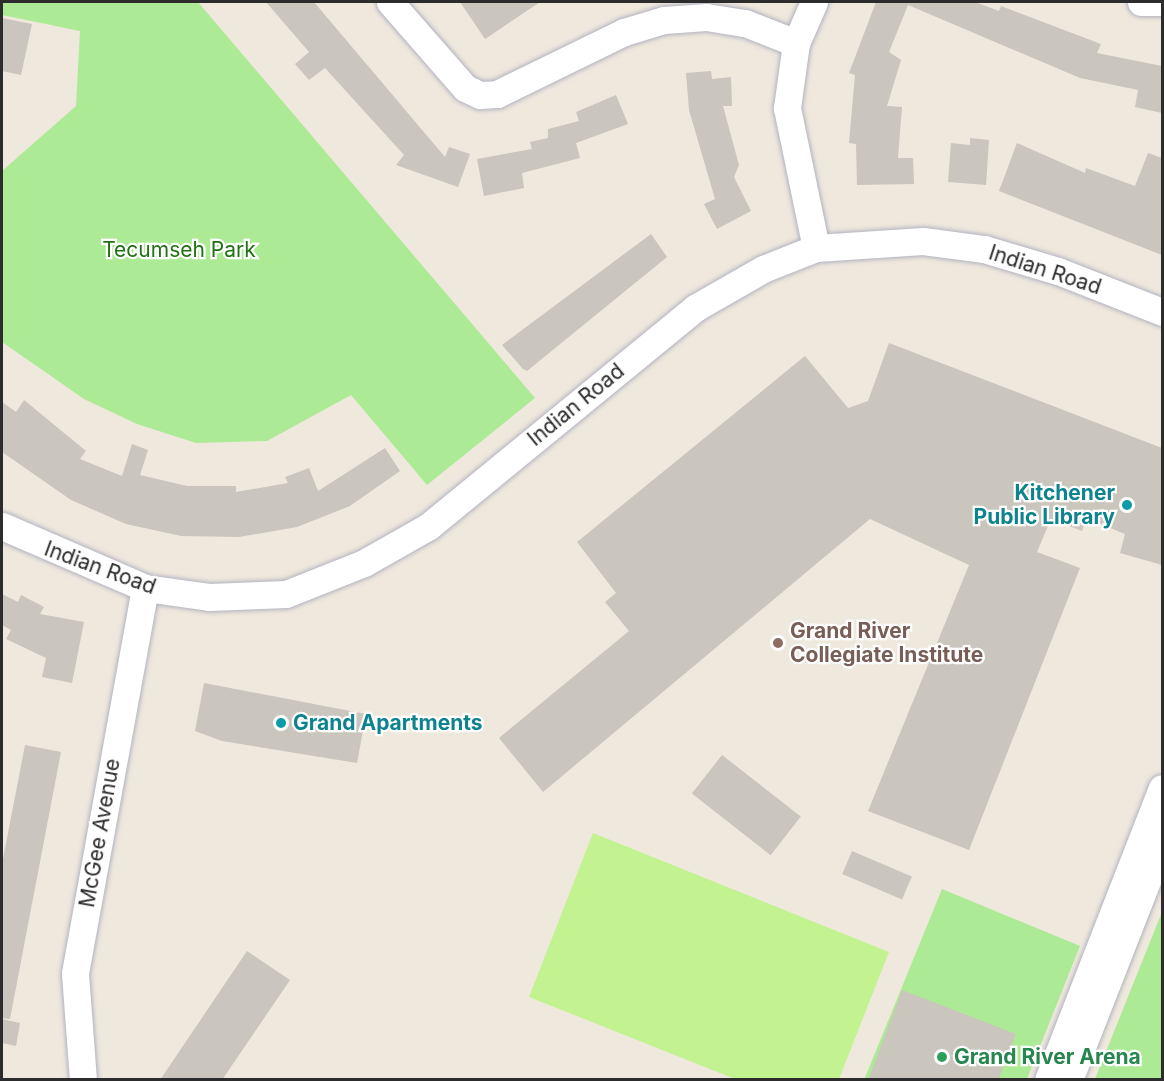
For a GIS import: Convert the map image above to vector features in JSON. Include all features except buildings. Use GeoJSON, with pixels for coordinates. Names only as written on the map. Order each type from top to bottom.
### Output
{"type":"FeatureCollection","features":[{"type":"Feature","properties":{"kind":"street"},"geometry":{"type":"LineString","coordinates":[[390,2],[465,88],[480,94],[497,94],[624,32],[664,21],[706,17],[746,23],[795,44]]}},
{"type":"Feature","properties":{"kind":"street"},"geometry":{"type":"LineString","coordinates":[[814,2],[795,44],[787,108],[816,248]]}},
{"type":"Feature","properties":{"kind":"street"},"geometry":{"type":"LineString","coordinates":[[1141,2],[1162,2]]}},
{"type":"Feature","properties":{"kind":"street","name":"Indian Road"},"geometry":{"type":"LineString","coordinates":[[2,526],[145,588],[210,597],[286,594],[364,563],[429,526],[695,308],[763,269],[816,248],[923,241],[984,249],[1058,271],[1162,312]]}},
{"type":"Feature","properties":{"kind":"street","name":"McGee Avenue"},"geometry":{"type":"LineString","coordinates":[[82,1080],[75,973],[145,588]]}},
{"type":"Feature","properties":{"kind":"street"},"geometry":{"type":"LineString","coordinates":[[1069,1080],[1162,788]]}},
{"type":"Feature","properties":{"kind":"street"},"geometry":{"type":"LineString","coordinates":[[1048,1080],[1112,940],[1162,843]]}},
{"type":"Feature","properties":{"kind":"green space","name":"Tecumseh Park"},"geometry":{"type":"Polygon","coordinates":[[[2,2],[198,2],[535,398],[427,485],[351,395],[267,441],[196,443],[137,424],[84,399],[2,342],[2,171],[76,106],[80,31],[2,15],[2,2]]]}},
{"type":"Feature","properties":{"kind":"green space"},"geometry":{"type":"Polygon","coordinates":[[[593,833],[889,952],[839,1079],[735,1079],[529,997],[593,833]]]}},
{"type":"Feature","properties":{"kind":"green space"},"geometry":{"type":"Polygon","coordinates":[[[942,889],[1080,946],[1027,1079],[864,1080],[942,889]]]}},
{"type":"Feature","properties":{"kind":"green space"},"geometry":{"type":"Polygon","coordinates":[[[1162,912],[1162,1079],[1095,1079],[1162,912]]]}},
{"type":"Feature","properties":{"kind":"place","name":"Kitchener Public Library"},"geometry":{"type":"Point","coordinates":[1127,505]}},
{"type":"Feature","properties":{"kind":"place","name":"Grand River Collegiate Institute"},"geometry":{"type":"Point","coordinates":[778,643]}},
{"type":"Feature","properties":{"kind":"place","name":"Grand Apartments"},"geometry":{"type":"Point","coordinates":[281,723]}},
{"type":"Feature","properties":{"kind":"place","name":"Grand River Arena"},"geometry":{"type":"Point","coordinates":[942,1057]}}]}
